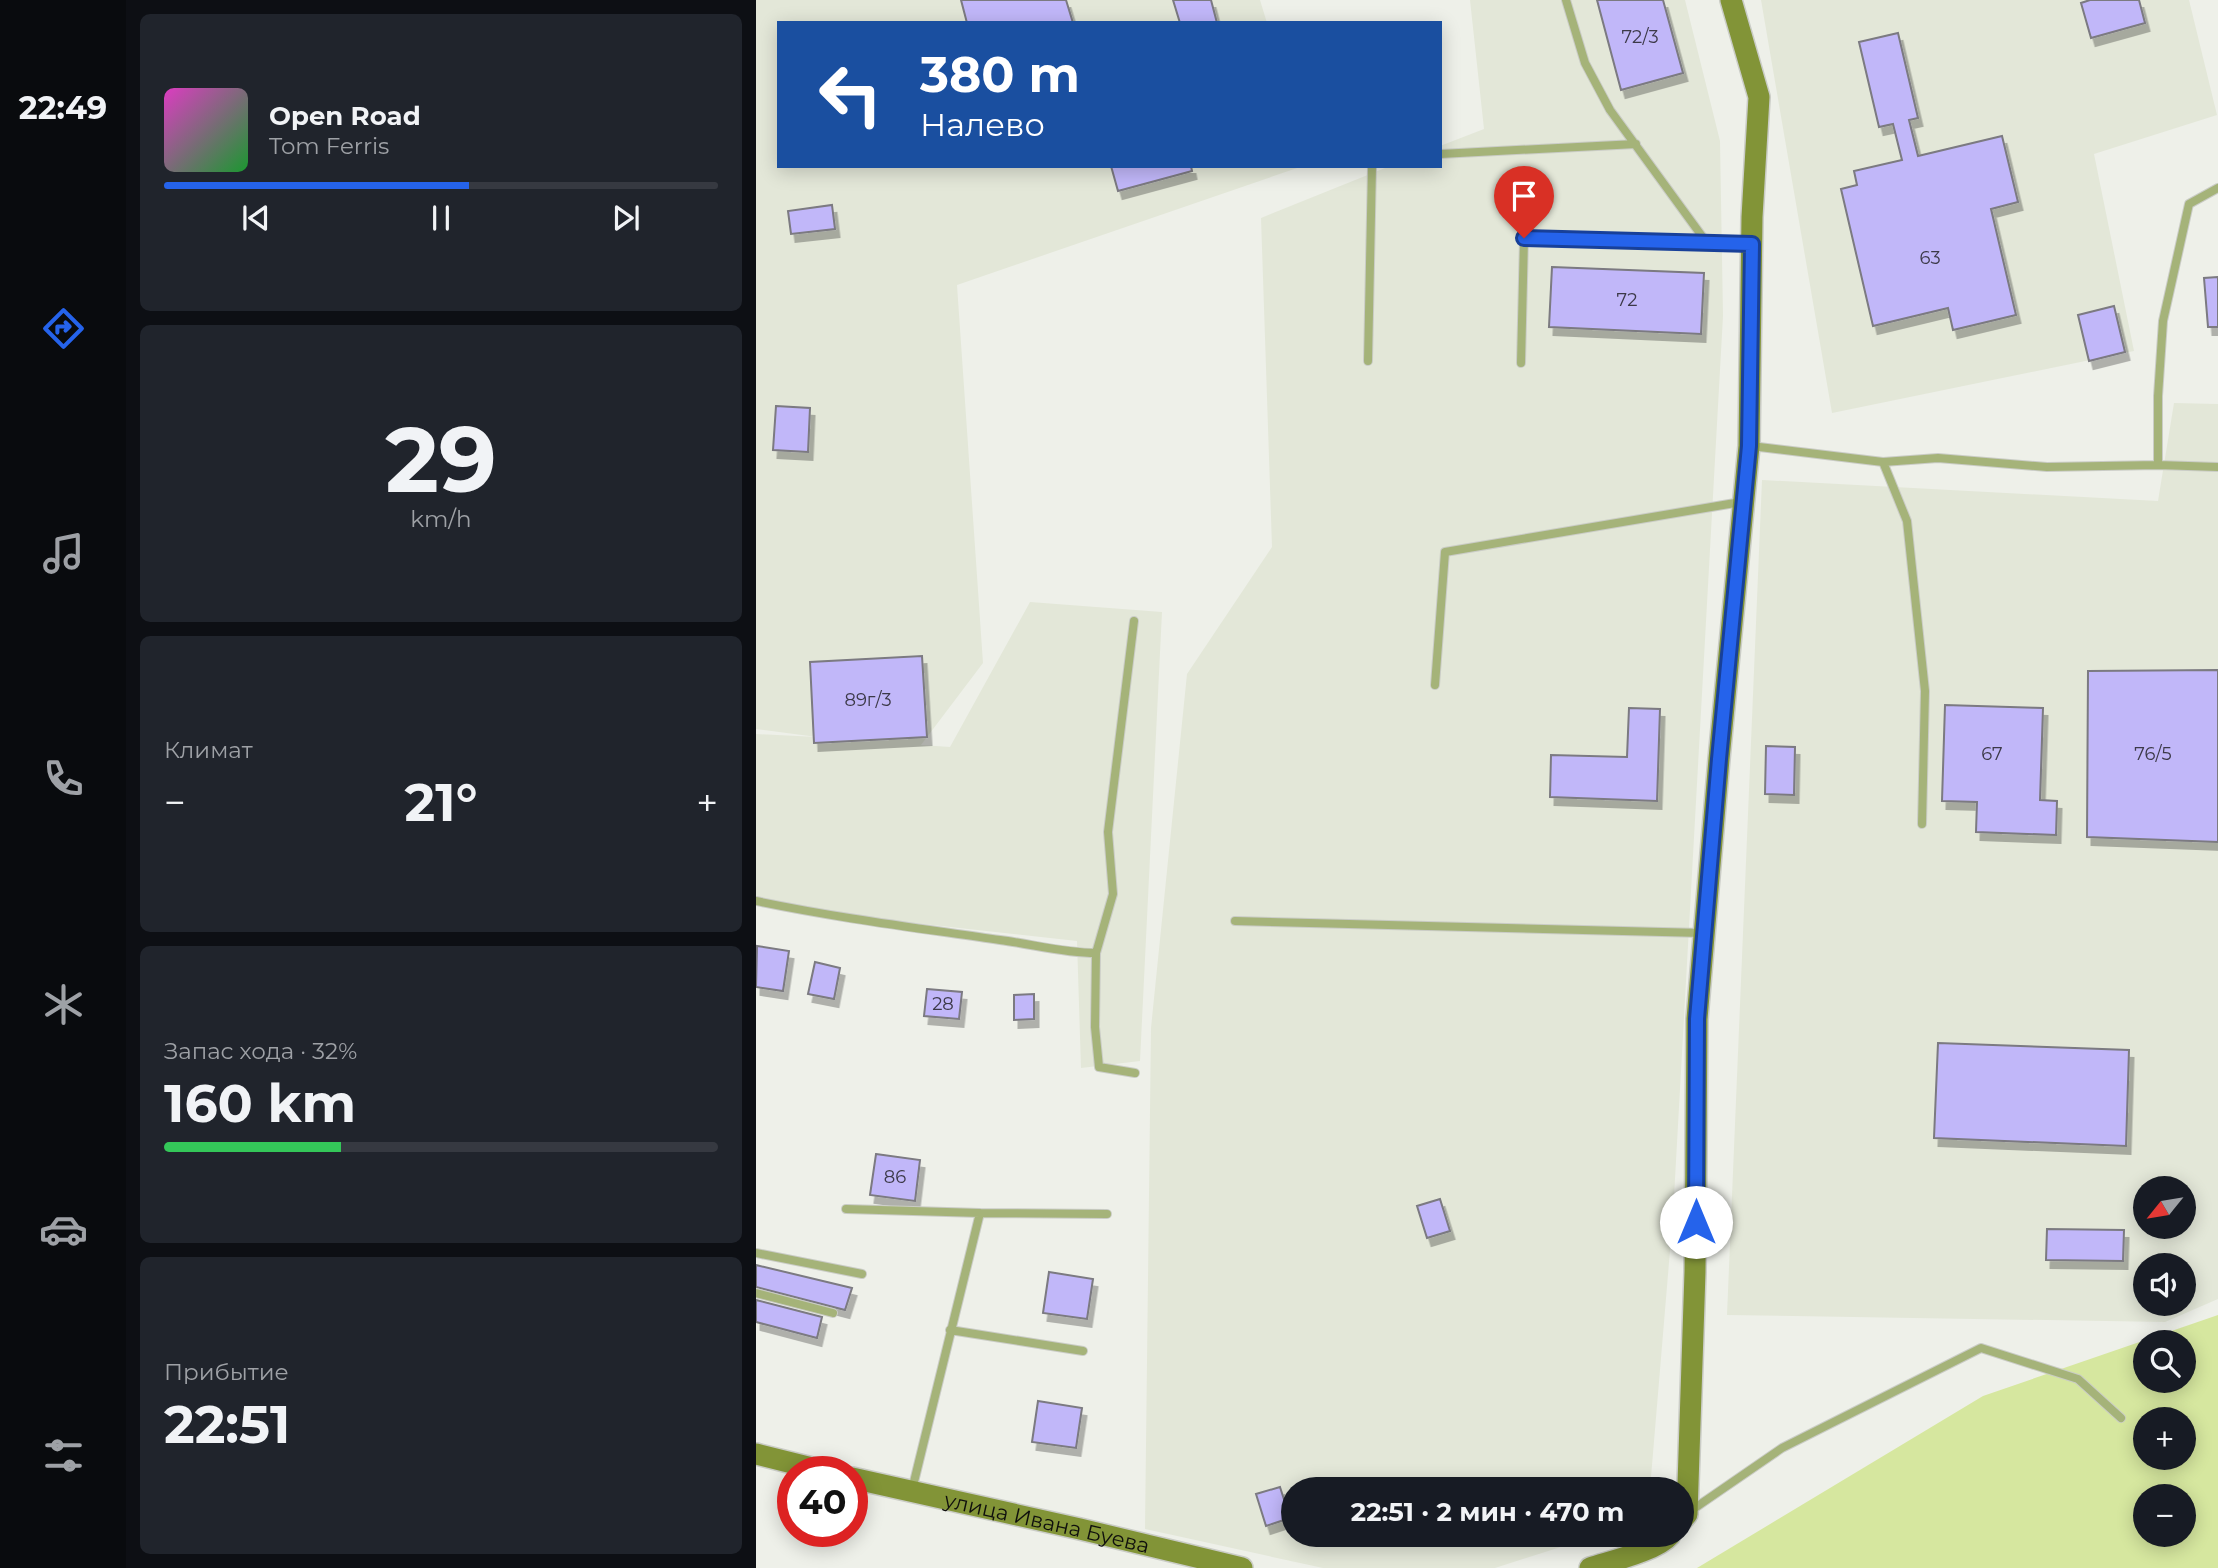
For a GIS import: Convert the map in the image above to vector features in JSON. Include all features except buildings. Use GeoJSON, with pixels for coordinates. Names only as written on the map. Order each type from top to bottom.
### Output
{"type":"FeatureCollection","features":[{"type":"Feature","properties":{"kind":"street"},"geometry":{"type":"LineString","coordinates":[[1686,1477],[1695,1272],[1697,1019],[1749,446],[1752,244],[1759,97],[1731,0]]}},
{"type":"Feature","properties":{"kind":"street"},"geometry":{"type":"LineString","coordinates":[[756,1454],[777,1459]]}},
{"type":"Feature","properties":{"kind":"street","name":"улица Ивана Буева"},"geometry":{"type":"LineString","coordinates":[[868,1482],[1242,1568]]}},
{"type":"Feature","properties":{"kind":"street"},"geometry":{"type":"LineString","coordinates":[[1590,1568],[1649,1547]]}},
{"type":"Feature","properties":{"kind":"lane"},"geometry":{"type":"LineString","coordinates":[[1566,0],[1585,63],[1610,110],[1707,243]]}},
{"type":"Feature","properties":{"kind":"lane"},"geometry":{"type":"LineString","coordinates":[[1442,154],[1636,144]]}},
{"type":"Feature","properties":{"kind":"lane"},"geometry":{"type":"LineString","coordinates":[[1368,361],[1372,168]]}},
{"type":"Feature","properties":{"kind":"lane"},"geometry":{"type":"LineString","coordinates":[[2158,465],[2158,396],[2163,321],[2189,204],[2218,188]]}},
{"type":"Feature","properties":{"kind":"lane"},"geometry":{"type":"LineString","coordinates":[[1521,363],[1524,238],[1752,244]]}},
{"type":"Feature","properties":{"kind":"lane"},"geometry":{"type":"LineString","coordinates":[[1749,446],[1883,462],[1938,458],[2047,467],[2218,467]]}},
{"type":"Feature","properties":{"kind":"lane"},"geometry":{"type":"LineString","coordinates":[[1883,462],[1907,521],[1924,678],[1922,824]]}},
{"type":"Feature","properties":{"kind":"lane"},"geometry":{"type":"LineString","coordinates":[[1434,685],[1445,552],[1744,502]]}},
{"type":"Feature","properties":{"kind":"lane"},"geometry":{"type":"LineString","coordinates":[[1134,621],[1108,832],[1113,894],[1096,953],[1095,1027],[1100,1067],[1135,1073]]}},
{"type":"Feature","properties":{"kind":"lane"},"geometry":{"type":"LineString","coordinates":[[756,901],[917,929],[1003,940],[1074,953],[1096,953]]}},
{"type":"Feature","properties":{"kind":"lane"},"geometry":{"type":"LineString","coordinates":[[1235,920],[1705,933]]}},
{"type":"Feature","properties":{"kind":"lane"},"geometry":{"type":"LineString","coordinates":[[846,1209],[1107,1214]]}},
{"type":"Feature","properties":{"kind":"lane"},"geometry":{"type":"LineString","coordinates":[[911,1493],[980,1213]]}},
{"type":"Feature","properties":{"kind":"lane"},"geometry":{"type":"LineString","coordinates":[[756,1252],[862,1274]]}},
{"type":"Feature","properties":{"kind":"lane"},"geometry":{"type":"LineString","coordinates":[[756,1293],[833,1313]]}},
{"type":"Feature","properties":{"kind":"lane"},"geometry":{"type":"LineString","coordinates":[[950,1330],[1083,1350]]}},
{"type":"Feature","properties":{"kind":"lane"},"geometry":{"type":"LineString","coordinates":[[1694,1510],[1782,1448],[1981,1348],[2078,1379],[2121,1418]]}},
{"type":"Feature","properties":{"kind":"shaded area"},"geometry":{"type":"Polygon","coordinates":[[[756,0],[1260,0],[1266,21],[777,21],[777,168],[1297,168],[957,285],[983,663],[921,745],[950,747],[1030,602],[1162,612],[1140,1061],[1081,1068],[1077,941],[887,920],[756,899],[756,734],[817,737],[756,729],[756,0]]]}},
{"type":"Feature","properties":{"kind":"shaded area"},"geometry":{"type":"Polygon","coordinates":[[[1470,0],[1685,0],[1720,141],[1723,316],[1673,1215],[1651,1477],[1281,1477],[1281,1547],[1561,1547],[1495,1568],[1323,1568],[1145,1529],[1151,1028],[1187,674],[1272,547],[1261,218],[1385,168],[1442,168],[1442,145],[1484,129],[1470,0]]]}},
{"type":"Feature","properties":{"kind":"shaded area"},"geometry":{"type":"Polygon","coordinates":[[[1761,0],[2189,0],[2217,115],[2094,154],[2134,351],[1832,413],[1761,0]]]}},
{"type":"Feature","properties":{"kind":"shaded area"},"geometry":{"type":"Polygon","coordinates":[[[2174,403],[2218,404],[2218,1299],[2196,1309],[2196,1253],[2133,1253],[2133,1316],[2179,1316],[2165,1322],[1727,1315],[1762,480],[2158,501],[2174,403]]]}},
{"type":"Feature","properties":{"kind":"green space"},"geometry":{"type":"Polygon","coordinates":[[[2218,1315],[2218,1568],[1697,1568],[1983,1396],[2133,1344],[2133,1393],[2196,1393],[2196,1330],[2174,1330],[2218,1315]]]}},
{"type":"Feature","properties":{"kind":"route"},"geometry":{"type":"LineString","coordinates":[[1524,238],[1752,244],[1749,446],[1697,1019],[1696,1222]]}}]}
